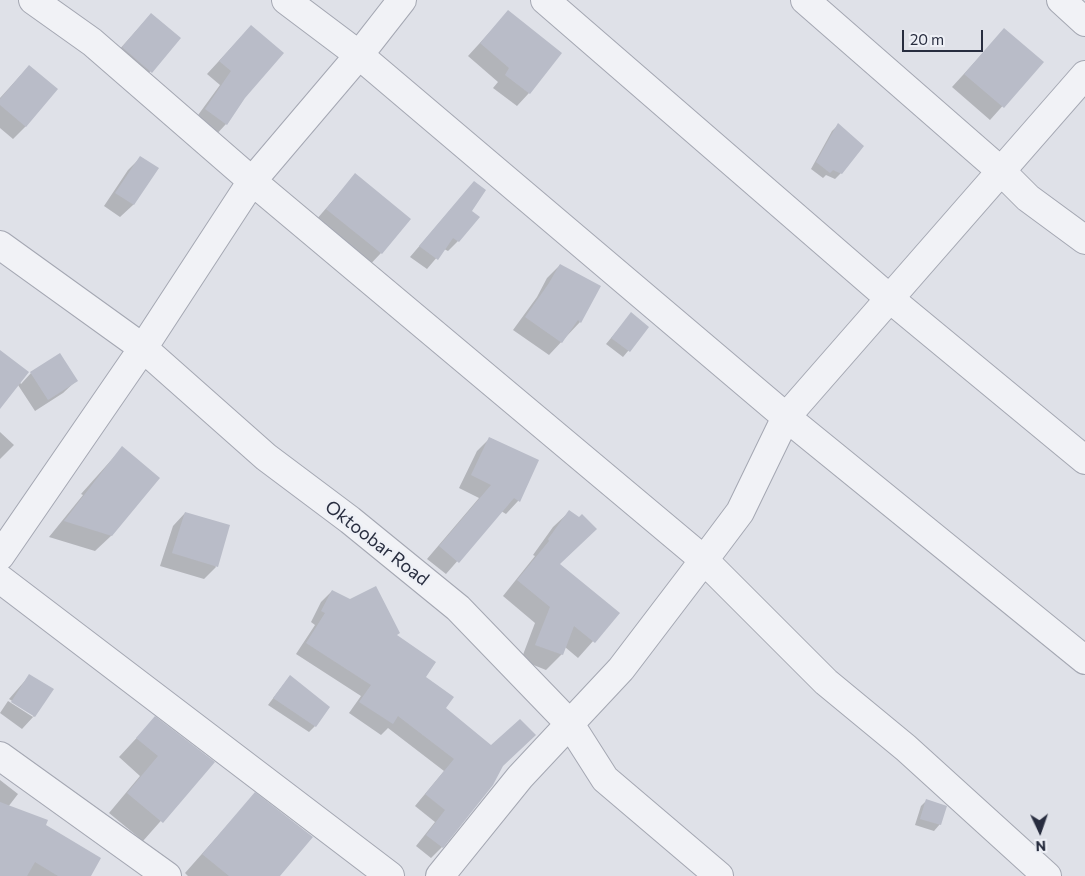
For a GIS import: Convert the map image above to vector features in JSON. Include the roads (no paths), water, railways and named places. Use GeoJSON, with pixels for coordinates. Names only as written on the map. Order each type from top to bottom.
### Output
{"type":"FeatureCollection","features":[{"type":"Feature","properties":{"kind":"street"},"geometry":{"type":"LineString","coordinates":[[33,0],[92,42],[252,181],[704,560],[826,682],[906,748],[1047,876]]}},
{"type":"Feature","properties":{"kind":"street"},"geometry":{"type":"LineString","coordinates":[[286,0],[359,55],[786,417],[1085,660]]}},
{"type":"Feature","properties":{"kind":"street"},"geometry":{"type":"LineString","coordinates":[[3,544],[142,348],[252,181],[359,55],[402,0]]}},
{"type":"Feature","properties":{"kind":"street"},"geometry":{"type":"LineString","coordinates":[[545,0],[889,298],[1085,460]]}},
{"type":"Feature","properties":{"kind":"street"},"geometry":{"type":"LineString","coordinates":[[804,0],[1002,172],[1028,198],[1085,240]]}},
{"type":"Feature","properties":{"kind":"street"},"geometry":{"type":"LineString","coordinates":[[1061,0],[1085,22]]}},
{"type":"Feature","properties":{"kind":"street"},"geometry":{"type":"LineString","coordinates":[[440,876],[520,777],[620,669],[704,560],[740,512],[786,417],[1085,75]]}},
{"type":"Feature","properties":{"kind":"street","name":"Oktoobar Road"},"geometry":{"type":"LineString","coordinates":[[0,245],[142,348],[266,457],[350,520],[458,608],[570,724],[604,779],[720,876]]}},
{"type":"Feature","properties":{"kind":"street"},"geometry":{"type":"LineString","coordinates":[[0,579],[390,876]]}},
{"type":"Feature","properties":{"kind":"street"},"geometry":{"type":"LineString","coordinates":[[0,756],[167,876]]}}]}
